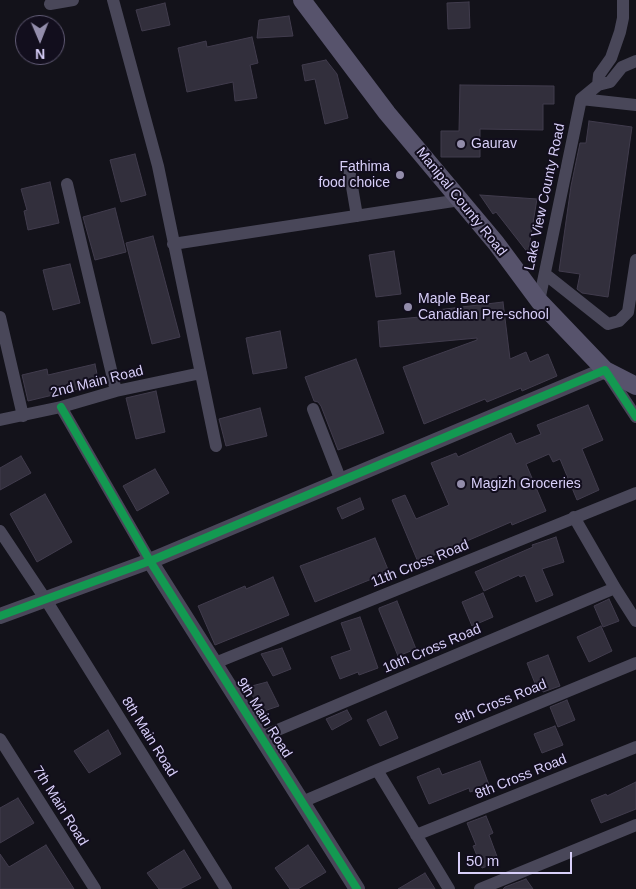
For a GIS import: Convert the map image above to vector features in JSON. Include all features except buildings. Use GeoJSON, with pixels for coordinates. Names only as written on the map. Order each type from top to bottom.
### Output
{"type":"FeatureCollection","features":[{"type":"Feature","properties":{"kind":"main road","name":"Manipal County Road"},"geometry":{"type":"LineString","coordinates":[[302,0],[387,113],[496,243],[539,301],[605,370],[636,383]]}},
{"type":"Feature","properties":{"kind":"street"},"geometry":{"type":"LineString","coordinates":[[50,4],[73,0]]}},
{"type":"Feature","properties":{"kind":"street"},"geometry":{"type":"LineString","coordinates":[[113,0],[158,166],[216,446]]}},
{"type":"Feature","properties":{"kind":"street"},"geometry":{"type":"LineString","coordinates":[[598,85],[599,75],[611,58],[623,18],[624,0]]}},
{"type":"Feature","properties":{"kind":"street"},"geometry":{"type":"LineString","coordinates":[[611,58],[622,67]]}},
{"type":"Feature","properties":{"kind":"street"},"geometry":{"type":"LineString","coordinates":[[581,99],[598,85],[610,82],[622,67],[636,61]]}},
{"type":"Feature","properties":{"kind":"street"},"geometry":{"type":"LineString","coordinates":[[581,99],[636,105]]}},
{"type":"Feature","properties":{"kind":"street","name":"Lake View County Road"},"geometry":{"type":"LineString","coordinates":[[539,301],[581,99]]}},
{"type":"Feature","properties":{"kind":"street"},"geometry":{"type":"LineString","coordinates":[[349,169],[357,216]]}},
{"type":"Feature","properties":{"kind":"street"},"geometry":{"type":"LineString","coordinates":[[67,184],[116,391]]}},
{"type":"Feature","properties":{"kind":"street"},"geometry":{"type":"LineString","coordinates":[[173,244],[460,200]]}},
{"type":"Feature","properties":{"kind":"street"},"geometry":{"type":"LineString","coordinates":[[545,274],[608,324],[619,321],[628,312],[636,260]]}},
{"type":"Feature","properties":{"kind":"street"},"geometry":{"type":"LineString","coordinates":[[0,317],[23,416]]}},
{"type":"Feature","properties":{"kind":"street"},"geometry":{"type":"LineString","coordinates":[[0,616],[150,560],[605,370],[636,417]]}},
{"type":"Feature","properties":{"kind":"street","name":"2nd Main Road"},"geometry":{"type":"LineString","coordinates":[[0,420],[61,407],[116,391],[201,373]]}},
{"type":"Feature","properties":{"kind":"street"},"geometry":{"type":"LineString","coordinates":[[61,407],[150,560]]}},
{"type":"Feature","properties":{"kind":"street"},"geometry":{"type":"LineString","coordinates":[[313,409],[341,481]]}},
{"type":"Feature","properties":{"kind":"street","name":"11th Cross Road"},"geometry":{"type":"LineString","coordinates":[[215,663],[636,493]]}},
{"type":"Feature","properties":{"kind":"street"},"geometry":{"type":"LineString","coordinates":[[574,517],[636,621]]}},
{"type":"Feature","properties":{"kind":"street","name":"8th Main Road"},"geometry":{"type":"LineString","coordinates":[[0,531],[46,600],[226,889]]}},
{"type":"Feature","properties":{"kind":"street","name":"9th Main Road"},"geometry":{"type":"LineString","coordinates":[[150,560],[357,889]]}},
{"type":"Feature","properties":{"kind":"street","name":"10th Cross Road"},"geometry":{"type":"LineString","coordinates":[[261,738],[615,588]]}},
{"type":"Feature","properties":{"kind":"street","name":"9th Cross Road"},"geometry":{"type":"LineString","coordinates":[[302,802],[636,663]]}},
{"type":"Feature","properties":{"kind":"street","name":"7th Main Road"},"geometry":{"type":"LineString","coordinates":[[0,740],[95,889]]}},
{"type":"Feature","properties":{"kind":"street","name":"8th Cross Road"},"geometry":{"type":"LineString","coordinates":[[416,835],[636,747]]}},
{"type":"Feature","properties":{"kind":"street"},"geometry":{"type":"LineString","coordinates":[[377,770],[449,889]]}},
{"type":"Feature","properties":{"kind":"street"},"geometry":{"type":"LineString","coordinates":[[480,889],[636,825]]}},
{"type":"Feature","properties":{"kind":"cycle path"},"geometry":{"type":"LineString","coordinates":[[0,616],[150,561],[605,370],[636,417]]}},
{"type":"Feature","properties":{"kind":"cycle path"},"geometry":{"type":"LineString","coordinates":[[61,407],[150,561],[357,889]]}},
{"type":"Feature","properties":{"kind":"place","name":"Gaurav"},"geometry":{"type":"Point","coordinates":[461,144]}},
{"type":"Feature","properties":{"kind":"place","name":"Fathima food choice"},"geometry":{"type":"Point","coordinates":[400,175]}},
{"type":"Feature","properties":{"kind":"place","name":"Maple Bear Canadian Pre-school"},"geometry":{"type":"Point","coordinates":[408,307]}},
{"type":"Feature","properties":{"kind":"place","name":"Magizh Groceries"},"geometry":{"type":"Point","coordinates":[461,484]}}]}
